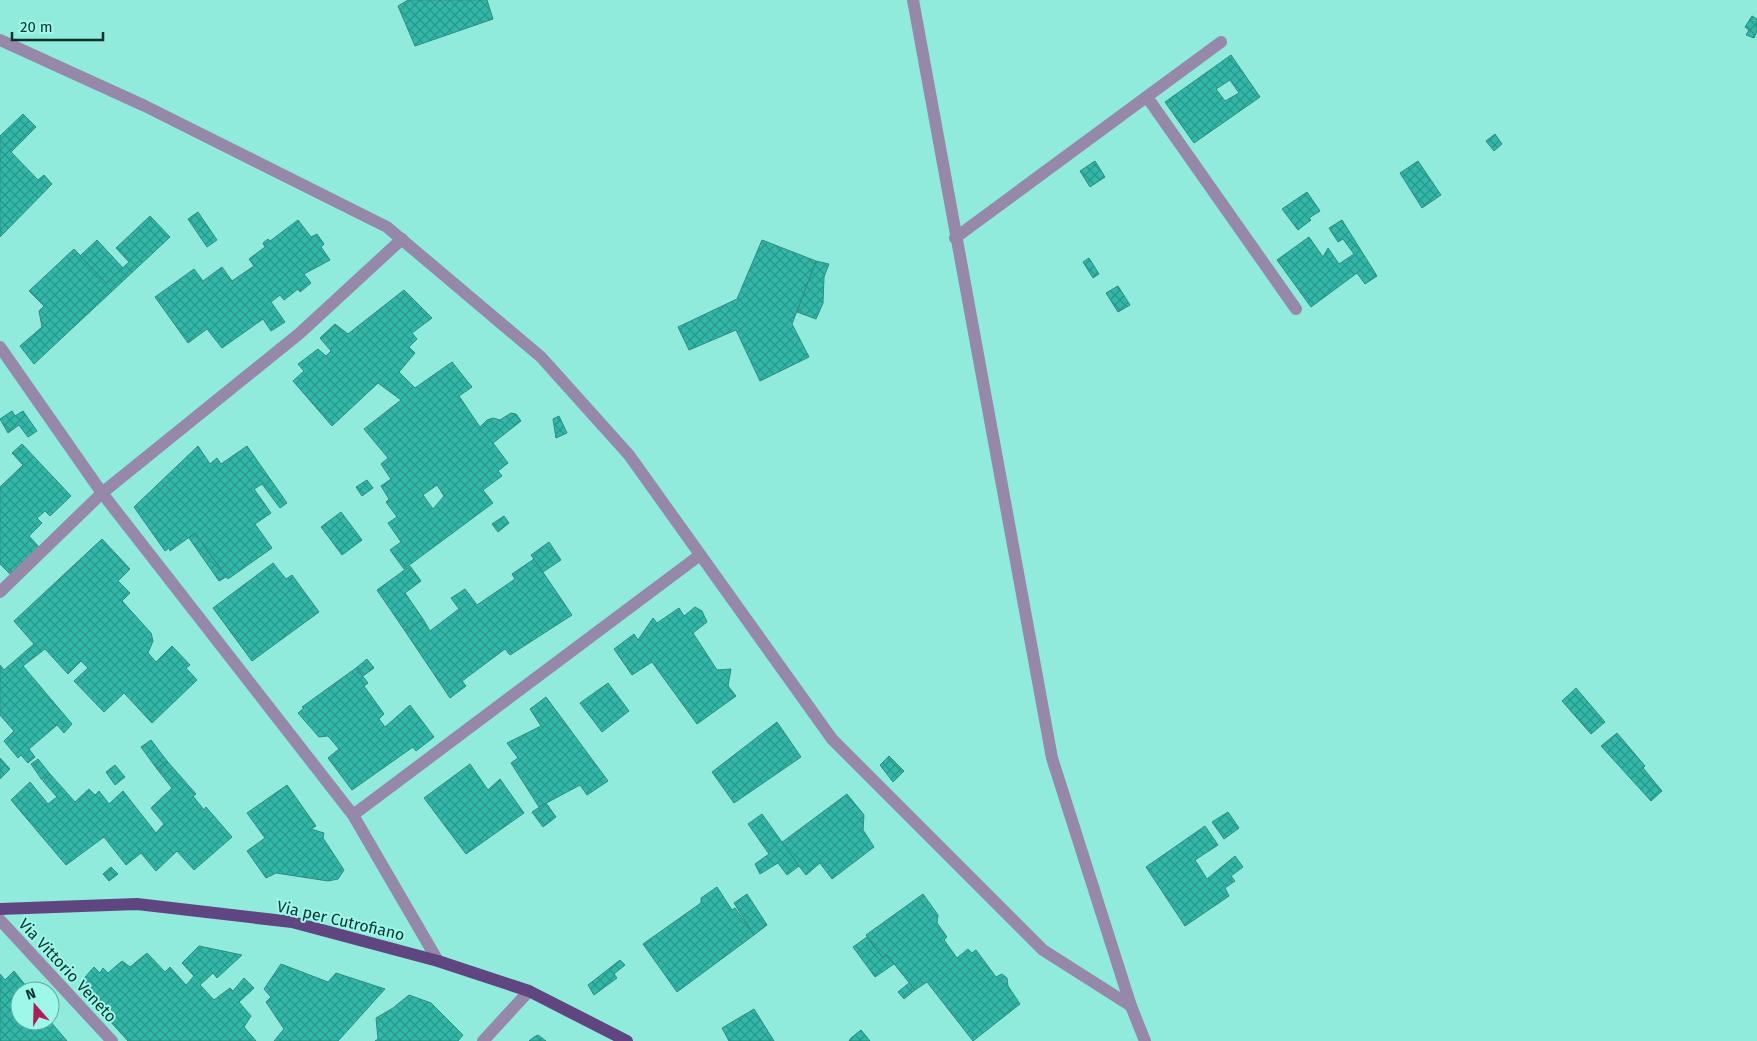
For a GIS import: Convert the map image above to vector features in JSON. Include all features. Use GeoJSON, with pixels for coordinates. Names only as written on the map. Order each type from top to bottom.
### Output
{"type":"FeatureCollection","features":[{"type":"Feature","properties":{"kind":"main road","name":"Via per Cutrofiano"},"geometry":{"type":"LineString","coordinates":[[0,909],[137,904],[292,922],[438,960],[529,991],[627,1041]]}},
{"type":"Feature","properties":{"kind":"street"},"geometry":{"type":"LineString","coordinates":[[913,0],[955,238],[1052,758],[1131,1006],[1145,1041]]}},
{"type":"Feature","properties":{"kind":"street"},"geometry":{"type":"LineString","coordinates":[[0,40],[154,111],[387,227],[541,357],[629,455],[832,738],[1043,950],[1131,1006]]}},
{"type":"Feature","properties":{"kind":"street"},"geometry":{"type":"LineString","coordinates":[[955,238],[1222,42]]}},
{"type":"Feature","properties":{"kind":"street"},"geometry":{"type":"LineString","coordinates":[[1147,97],[1296,309]]}},
{"type":"Feature","properties":{"kind":"street"},"geometry":{"type":"LineString","coordinates":[[0,592],[102,493],[300,333],[402,240]]}},
{"type":"Feature","properties":{"kind":"street"},"geometry":{"type":"LineString","coordinates":[[0,347],[102,493],[353,815],[438,960]]}},
{"type":"Feature","properties":{"kind":"street"},"geometry":{"type":"LineString","coordinates":[[353,815],[700,555]]}},
{"type":"Feature","properties":{"kind":"street","name":"Via Vittorio Veneto"},"geometry":{"type":"LineString","coordinates":[[0,920],[109,1040]]}},
{"type":"Feature","properties":{"kind":"street"},"geometry":{"type":"LineString","coordinates":[[483,1041],[529,991]]}},
{"type":"Feature","properties":{"kind":"building"},"geometry":{"type":"Polygon","coordinates":[[[408,0],[487,0],[493,19],[415,46],[398,6],[408,0]]]}},
{"type":"Feature","properties":{"kind":"building"},"geometry":{"type":"Polygon","coordinates":[[[1752,16],[1757,19],[1757,31],[1754,38],[1746,35],[1749,30],[1745,27],[1752,16]]]}},
{"type":"Feature","properties":{"kind":"building"},"geometry":{"type":"Polygon","coordinates":[[[1231,55],[1260,97],[1194,143],[1165,102],[1231,55]],[[1230,80],[1216,89],[1225,101],[1239,93],[1230,80]]]}},
{"type":"Feature","properties":{"kind":"building"},"geometry":{"type":"Polygon","coordinates":[[[23,114],[36,127],[11,152],[38,180],[44,175],[52,184],[0,237],[0,136],[23,114]]]}},
{"type":"Feature","properties":{"kind":"building"},"geometry":{"type":"Polygon","coordinates":[[[1495,134],[1502,144],[1494,151],[1486,141],[1495,134]]]}},
{"type":"Feature","properties":{"kind":"building"},"geometry":{"type":"Polygon","coordinates":[[[1095,161],[1105,177],[1090,187],[1080,171],[1095,161]]]}},
{"type":"Feature","properties":{"kind":"building"},"geometry":{"type":"Polygon","coordinates":[[[1418,161],[1441,195],[1422,208],[1400,173],[1418,161]]]}},
{"type":"Feature","properties":{"kind":"building"},"geometry":{"type":"Polygon","coordinates":[[[1307,192],[1320,211],[1309,218],[1311,220],[1298,230],[1282,209],[1307,192]]]}},
{"type":"Feature","properties":{"kind":"building"},"geometry":{"type":"Polygon","coordinates":[[[198,212],[217,240],[207,247],[188,219],[198,212]]]}},
{"type":"Feature","properties":{"kind":"building"},"geometry":{"type":"Polygon","coordinates":[[[150,216],[170,237],[34,364],[20,346],[42,327],[39,311],[44,306],[29,291],[74,249],[106,283],[129,262],[116,248],[150,216]]]}},
{"type":"Feature","properties":{"kind":"building"},"geometry":{"type":"Polygon","coordinates":[[[298,220],[311,237],[317,234],[324,244],[321,247],[330,260],[304,274],[311,283],[300,292],[298,289],[284,300],[280,295],[271,302],[285,322],[271,331],[263,319],[222,348],[207,329],[188,343],[155,297],[194,269],[203,281],[222,267],[232,281],[254,266],[249,259],[265,247],[263,243],[268,239],[270,241],[298,220]]]}},
{"type":"Feature","properties":{"kind":"building"},"geometry":{"type":"Polygon","coordinates":[[[1342,220],[1377,276],[1365,284],[1357,273],[1311,307],[1277,260],[1309,237],[1323,257],[1328,248],[1339,264],[1354,254],[1343,239],[1338,242],[1329,228],[1342,220]]]}},
{"type":"Feature","properties":{"kind":"building"},"geometry":{"type":"Polygon","coordinates":[[[97,240],[123,268],[106,283],[80,256],[97,240]]]}},
{"type":"Feature","properties":{"kind":"building"},"geometry":{"type":"Polygon","coordinates":[[[762,240],[816,261],[792,324],[809,357],[760,381],[736,330],[689,350],[678,327],[737,299],[762,240]]]}},
{"type":"Feature","properties":{"kind":"building"},"geometry":{"type":"Polygon","coordinates":[[[1089,258],[1099,274],[1093,278],[1083,262],[1089,258]]]}},
{"type":"Feature","properties":{"kind":"building"},"geometry":{"type":"Polygon","coordinates":[[[816,261],[829,264],[824,277],[823,303],[816,319],[797,312],[816,261]]]}},
{"type":"Feature","properties":{"kind":"building"},"geometry":{"type":"Polygon","coordinates":[[[1118,286],[1130,305],[1118,312],[1106,293],[1118,286]]]}},
{"type":"Feature","properties":{"kind":"building"},"geometry":{"type":"Polygon","coordinates":[[[404,290],[432,318],[412,333],[417,339],[409,347],[415,353],[399,372],[415,388],[452,362],[472,387],[459,396],[480,427],[487,420],[493,418],[500,420],[511,413],[516,414],[521,421],[493,443],[508,463],[498,471],[502,476],[483,490],[493,503],[404,569],[390,550],[401,542],[388,523],[397,517],[386,502],[389,499],[381,486],[391,479],[381,464],[388,458],[364,429],[401,400],[378,383],[332,426],[293,381],[304,371],[298,364],[318,349],[326,356],[331,351],[320,338],[335,324],[348,334],[404,290]],[[437,485],[423,495],[433,509],[444,496],[437,485]]]}},
{"type":"Feature","properties":{"kind":"building"},"geometry":{"type":"Polygon","coordinates":[[[12,411],[15,416],[23,411],[37,431],[28,437],[19,425],[8,433],[0,419],[12,411]]]}},
{"type":"Feature","properties":{"kind":"building"},"geometry":{"type":"Polygon","coordinates":[[[559,416],[567,433],[556,438],[553,419],[559,416]]]}},
{"type":"Feature","properties":{"kind":"building"},"geometry":{"type":"Polygon","coordinates":[[[22,444],[71,496],[50,516],[45,511],[37,518],[42,523],[29,536],[39,547],[10,574],[0,564],[0,487],[23,465],[12,453],[22,444]]]}},
{"type":"Feature","properties":{"kind":"building"},"geometry":{"type":"Polygon","coordinates":[[[198,446],[210,464],[217,458],[221,464],[247,446],[287,503],[280,508],[262,484],[254,489],[271,513],[255,524],[272,548],[228,579],[195,533],[170,551],[169,548],[165,551],[134,507],[198,446]]]}},
{"type":"Feature","properties":{"kind":"building"},"geometry":{"type":"Polygon","coordinates":[[[367,480],[373,488],[362,496],[356,487],[367,480]]]}},
{"type":"Feature","properties":{"kind":"building"},"geometry":{"type":"Polygon","coordinates":[[[341,512],[362,540],[342,555],[321,527],[341,512]]]}},
{"type":"Feature","properties":{"kind":"building"},"geometry":{"type":"Polygon","coordinates":[[[504,516],[509,523],[498,532],[492,524],[504,516]]]}},
{"type":"Feature","properties":{"kind":"building"},"geometry":{"type":"Polygon","coordinates":[[[195,533],[226,577],[219,581],[189,538],[195,533]]]}},
{"type":"Feature","properties":{"kind":"building"},"geometry":{"type":"Polygon","coordinates":[[[102,539],[130,569],[118,581],[130,593],[122,601],[151,633],[153,641],[148,653],[156,662],[172,646],[190,665],[186,668],[197,680],[152,723],[124,693],[104,712],[74,681],[88,668],[81,661],[68,674],[45,649],[23,666],[72,724],[64,733],[57,725],[29,749],[35,757],[28,763],[21,755],[18,758],[4,741],[14,731],[0,715],[0,665],[4,670],[34,644],[14,621],[102,539]]]}},
{"type":"Feature","properties":{"kind":"building"},"geometry":{"type":"Polygon","coordinates":[[[549,542],[561,560],[543,572],[531,555],[549,542]]]}},
{"type":"Feature","properties":{"kind":"building"},"geometry":{"type":"Polygon","coordinates":[[[534,559],[572,615],[510,655],[505,649],[462,681],[466,686],[450,698],[405,631],[423,619],[430,631],[459,609],[451,598],[465,589],[477,605],[515,579],[512,574],[534,559]]]}},
{"type":"Feature","properties":{"kind":"building"},"geometry":{"type":"Polygon","coordinates":[[[273,563],[286,579],[292,575],[319,612],[252,661],[213,608],[273,563]]]}},
{"type":"Feature","properties":{"kind":"building"},"geometry":{"type":"Polygon","coordinates":[[[410,566],[421,581],[405,593],[423,619],[405,631],[377,590],[410,566]]]}},
{"type":"Feature","properties":{"kind":"building"},"geometry":{"type":"Polygon","coordinates":[[[695,607],[702,611],[707,622],[693,633],[717,670],[731,669],[728,686],[736,696],[697,724],[652,662],[632,675],[614,649],[634,634],[638,640],[653,618],[657,623],[679,608],[684,616],[695,607]]]}},
{"type":"Feature","properties":{"kind":"building"},"geometry":{"type":"Polygon","coordinates":[[[367,659],[374,668],[363,676],[356,668],[367,659]]]}},
{"type":"Feature","properties":{"kind":"building"},"geometry":{"type":"Polygon","coordinates":[[[356,668],[368,683],[364,686],[384,714],[379,719],[385,727],[410,705],[434,737],[416,751],[413,747],[352,790],[328,758],[339,749],[328,736],[319,737],[298,713],[304,708],[302,707],[356,668]]]}},
{"type":"Feature","properties":{"kind":"building"},"geometry":{"type":"Polygon","coordinates":[[[608,683],[629,711],[602,732],[580,703],[608,683]]]}},
{"type":"Feature","properties":{"kind":"building"},"geometry":{"type":"Polygon","coordinates":[[[1576,688],[1605,722],[1591,734],[1562,701],[1576,688]]]}},
{"type":"Feature","properties":{"kind":"building"},"geometry":{"type":"Polygon","coordinates":[[[546,697],[608,781],[587,795],[580,785],[539,807],[511,763],[518,758],[507,743],[541,726],[530,709],[546,697]]]}},
{"type":"Feature","properties":{"kind":"building"},"geometry":{"type":"Polygon","coordinates":[[[777,722],[801,757],[734,803],[712,772],[777,722]]]}},
{"type":"Feature","properties":{"kind":"building"},"geometry":{"type":"Polygon","coordinates":[[[1617,733],[1645,766],[1643,768],[1662,791],[1651,801],[1601,746],[1617,733]]]}},
{"type":"Feature","properties":{"kind":"building"},"geometry":{"type":"Polygon","coordinates":[[[151,740],[167,761],[157,769],[141,747],[151,740]]]}},
{"type":"Feature","properties":{"kind":"building"},"geometry":{"type":"Polygon","coordinates":[[[889,756],[904,771],[893,782],[880,765],[889,756]]]}},
{"type":"Feature","properties":{"kind":"building"},"geometry":{"type":"Polygon","coordinates":[[[0,758],[10,769],[0,779],[0,758]]]}},
{"type":"Feature","properties":{"kind":"building"},"geometry":{"type":"Polygon","coordinates":[[[38,759],[50,774],[42,780],[31,764],[38,759]]]}},
{"type":"Feature","properties":{"kind":"building"},"geometry":{"type":"Polygon","coordinates":[[[167,761],[196,794],[193,796],[204,810],[206,807],[232,837],[194,870],[177,851],[156,871],[141,853],[126,865],[104,837],[66,865],[11,800],[30,782],[48,804],[57,797],[43,781],[50,774],[75,802],[89,789],[95,795],[99,791],[109,804],[123,791],[156,833],[164,824],[151,808],[172,788],[157,769],[167,761]]]}},
{"type":"Feature","properties":{"kind":"building"},"geometry":{"type":"Polygon","coordinates":[[[470,764],[488,790],[500,779],[524,813],[466,854],[424,798],[470,764]]]}},
{"type":"Feature","properties":{"kind":"building"},"geometry":{"type":"Polygon","coordinates":[[[115,765],[125,777],[115,785],[106,772],[115,765]]]}},
{"type":"Feature","properties":{"kind":"building"},"geometry":{"type":"Polygon","coordinates":[[[287,785],[316,826],[311,829],[324,833],[323,838],[344,870],[338,879],[328,881],[276,873],[266,878],[247,851],[265,838],[247,813],[287,785]]]}},
{"type":"Feature","properties":{"kind":"building"},"geometry":{"type":"Polygon","coordinates":[[[847,794],[864,815],[863,830],[874,847],[832,879],[820,863],[806,875],[781,843],[847,794]]]}},
{"type":"Feature","properties":{"kind":"building"},"geometry":{"type":"Polygon","coordinates":[[[546,803],[556,817],[543,827],[532,812],[546,803]]]}},
{"type":"Feature","properties":{"kind":"building"},"geometry":{"type":"Polygon","coordinates":[[[1228,812],[1239,828],[1224,839],[1212,822],[1228,812]]]}},
{"type":"Feature","properties":{"kind":"building"},"geometry":{"type":"Polygon","coordinates":[[[762,814],[799,866],[787,875],[778,863],[760,874],[755,864],[769,854],[748,824],[762,814]]]}},
{"type":"Feature","properties":{"kind":"building"},"geometry":{"type":"Polygon","coordinates":[[[1205,826],[1218,845],[1195,860],[1207,879],[1235,856],[1243,867],[1231,876],[1235,881],[1225,888],[1229,896],[1185,926],[1146,867],[1205,826]]]}},
{"type":"Feature","properties":{"kind":"building"},"geometry":{"type":"Polygon","coordinates":[[[111,867],[118,874],[109,881],[103,874],[111,867]]]}},
{"type":"Feature","properties":{"kind":"building"},"geometry":{"type":"Polygon","coordinates":[[[717,887],[732,910],[735,908],[754,935],[677,992],[643,944],[701,903],[701,898],[717,887]]]}},
{"type":"Feature","properties":{"kind":"building"},"geometry":{"type":"Polygon","coordinates":[[[747,894],[767,925],[754,935],[734,903],[747,894]]]}},
{"type":"Feature","properties":{"kind":"building"},"geometry":{"type":"Polygon","coordinates":[[[923,894],[938,915],[937,923],[947,937],[944,940],[957,958],[968,949],[972,953],[976,950],[996,977],[1002,974],[1007,978],[1008,986],[1020,1004],[973,1041],[927,982],[915,990],[887,955],[883,958],[866,935],[923,894]]]}},
{"type":"Feature","properties":{"kind":"building"},"geometry":{"type":"Polygon","coordinates":[[[867,937],[883,958],[887,955],[894,964],[875,977],[853,947],[867,937]]]}},
{"type":"Feature","properties":{"kind":"building"},"geometry":{"type":"Polygon","coordinates":[[[199,946],[242,955],[217,978],[213,973],[200,985],[214,1000],[230,988],[233,991],[244,978],[254,988],[239,1002],[251,1016],[244,1027],[256,1041],[128,1041],[81,989],[79,984],[94,967],[100,973],[103,968],[108,973],[122,961],[130,967],[147,953],[165,972],[170,967],[186,985],[194,976],[182,963],[199,946]]]}},
{"type":"Feature","properties":{"kind":"building"},"geometry":{"type":"Polygon","coordinates":[[[620,960],[625,965],[614,974],[617,978],[594,995],[588,985],[620,960]]]}},
{"type":"Feature","properties":{"kind":"building"},"geometry":{"type":"Polygon","coordinates":[[[281,964],[328,982],[336,973],[385,989],[338,1041],[274,1041],[284,1029],[266,1002],[271,997],[264,989],[281,964]]]}},
{"type":"Feature","properties":{"kind":"building"},"geometry":{"type":"Polygon","coordinates":[[[14,971],[22,981],[10,981],[10,1031],[58,1031],[67,1041],[0,1041],[0,974],[5,980],[14,971]]]}},
{"type":"Feature","properties":{"kind":"building"},"geometry":{"type":"Polygon","coordinates":[[[909,983],[915,990],[904,999],[898,992],[909,983]]]}},
{"type":"Feature","properties":{"kind":"building"},"geometry":{"type":"Polygon","coordinates":[[[409,995],[431,1003],[463,1035],[458,1041],[375,1041],[378,1039],[376,1018],[393,1008],[409,995]]]}},
{"type":"Feature","properties":{"kind":"building"},"geometry":{"type":"Polygon","coordinates":[[[754,1009],[774,1041],[729,1041],[722,1028],[754,1009]]]}},
{"type":"Feature","properties":{"kind":"building"},"geometry":{"type":"Polygon","coordinates":[[[861,1030],[870,1041],[849,1041],[851,1038],[861,1030]]]}},
{"type":"Feature","properties":{"kind":"building"},"geometry":{"type":"Polygon","coordinates":[[[538,1035],[546,1041],[529,1041],[534,1037],[538,1035]]]}}]}
